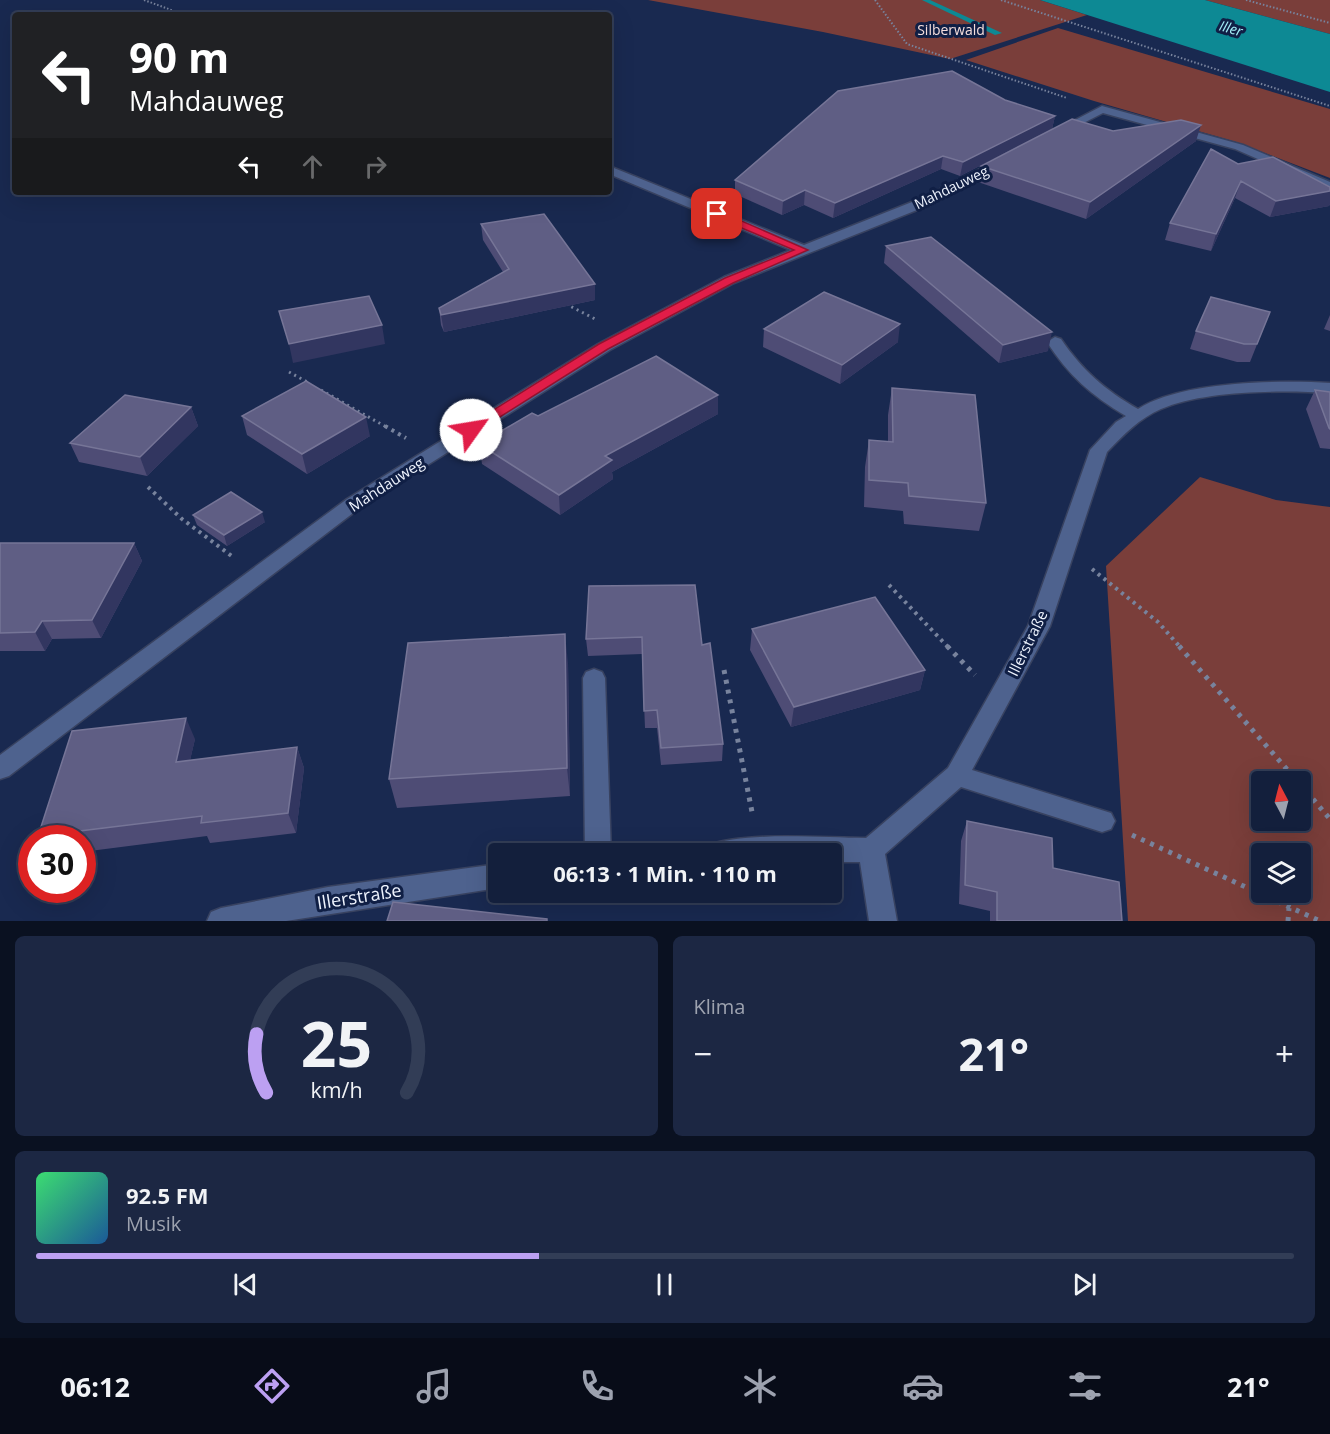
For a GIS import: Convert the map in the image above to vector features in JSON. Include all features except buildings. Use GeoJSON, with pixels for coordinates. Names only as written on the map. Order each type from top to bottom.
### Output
{"type":"FeatureCollection","features":[{"type":"Feature","properties":{"kind":"street"},"geometry":{"type":"LineString","coordinates":[[1042,141],[1102,109],[1239,147],[1330,186]]}},
{"type":"Feature","properties":{"kind":"street","name":"Mahdauweg"},"geometry":{"type":"LineString","coordinates":[[0,769],[354,503],[626,335],[729,280],[927,201],[1011,157]]}},
{"type":"Feature","properties":{"kind":"street"},"geometry":{"type":"LineString","coordinates":[[612,171],[803,250]]}},
{"type":"Feature","properties":{"kind":"street"},"geometry":{"type":"LineString","coordinates":[[1055,342],[1070,368],[1093,389],[1138,416]]}},
{"type":"Feature","properties":{"kind":"street","name":"Illerstraße"},"geometry":{"type":"LineString","coordinates":[[872,850],[957,775],[1039,626],[1099,450],[1122,426],[1155,405],[1218,390],[1299,386],[1330,388]]}},
{"type":"Feature","properties":{"kind":"street"},"geometry":{"type":"LineString","coordinates":[[594,678],[598,843]]}},
{"type":"Feature","properties":{"kind":"street"},"geometry":{"type":"LineString","coordinates":[[957,775],[1102,821]]}},
{"type":"Feature","properties":{"kind":"street"},"geometry":{"type":"LineString","coordinates":[[842,850],[872,850],[883,921]]}},
{"type":"Feature","properties":{"kind":"street","name":"Illerstraße"},"geometry":{"type":"LineString","coordinates":[[221,921],[328,900],[488,877]]}},
{"type":"Feature","properties":{"kind":"path"},"geometry":{"type":"LineString","coordinates":[[144,0],[176,12]]}},
{"type":"Feature","properties":{"kind":"path"},"geometry":{"type":"LineString","coordinates":[[875,0],[907,44],[1102,109]]}},
{"type":"Feature","properties":{"kind":"path"},"geometry":{"type":"LineString","coordinates":[[1001,0],[1330,106]]}},
{"type":"Feature","properties":{"kind":"path"},"geometry":{"type":"LineString","coordinates":[[1246,0],[1330,23]]}},
{"type":"Feature","properties":{"kind":"path"},"geometry":{"type":"LineString","coordinates":[[564,303],[626,335]]}},
{"type":"Feature","properties":{"kind":"path"},"geometry":{"type":"LineString","coordinates":[[289,372],[309,384]]}},
{"type":"Feature","properties":{"kind":"path"},"geometry":{"type":"LineString","coordinates":[[320,389],[433,453]]}},
{"type":"Feature","properties":{"kind":"path"},"geometry":{"type":"LineString","coordinates":[[148,487],[182,519],[258,575]]}},
{"type":"Feature","properties":{"kind":"path"},"geometry":{"type":"LineString","coordinates":[[1065,548],[1158,622],[1288,771]]}},
{"type":"Feature","properties":{"kind":"path"},"geometry":{"type":"LineString","coordinates":[[889,585],[998,699]]}},
{"type":"Feature","properties":{"kind":"path"},"geometry":{"type":"LineString","coordinates":[[724,670],[758,843]]}},
{"type":"Feature","properties":{"kind":"path"},"geometry":{"type":"LineString","coordinates":[[1311,797],[1330,819]]}},
{"type":"Feature","properties":{"kind":"path"},"geometry":{"type":"LineString","coordinates":[[1102,821],[1320,921]]}},
{"type":"Feature","properties":{"kind":"path"},"geometry":{"type":"LineString","coordinates":[[1288,921],[1289,908]]}},
{"type":"Feature","properties":{"kind":"green space","name":"Silberwald"},"geometry":{"type":"Polygon","coordinates":[[[648,0],[1040,0],[1087,15],[950,59],[823,32],[648,0]]]}},
{"type":"Feature","properties":{"kind":"green space"},"geometry":{"type":"Polygon","coordinates":[[[1205,0],[1330,0],[1330,34],[1205,0]]]}},
{"type":"Feature","properties":{"kind":"green space"},"geometry":{"type":"Polygon","coordinates":[[[1058,28],[1330,109],[1330,178],[1236,142],[1094,101],[966,60],[1058,28]]]}},
{"type":"Feature","properties":{"kind":"green space"},"geometry":{"type":"Polygon","coordinates":[[[1200,477],[1276,500],[1330,507],[1330,921],[1128,921],[1106,566],[1200,477]]]}},
{"type":"Feature","properties":{"kind":"water","name":"Iller"},"geometry":{"type":"Polygon","coordinates":[[[1040,0],[1205,0],[1330,34],[1330,92],[1040,0]]]}},
{"type":"Feature","properties":{"kind":"waterway"},"geometry":{"type":"LineString","coordinates":[[925,0],[998,33]]}},
{"type":"Feature","properties":{"kind":"route"},"geometry":{"type":"LineString","coordinates":[[471,430],[604,347],[729,280],[803,250],[717,214]]}}]}
